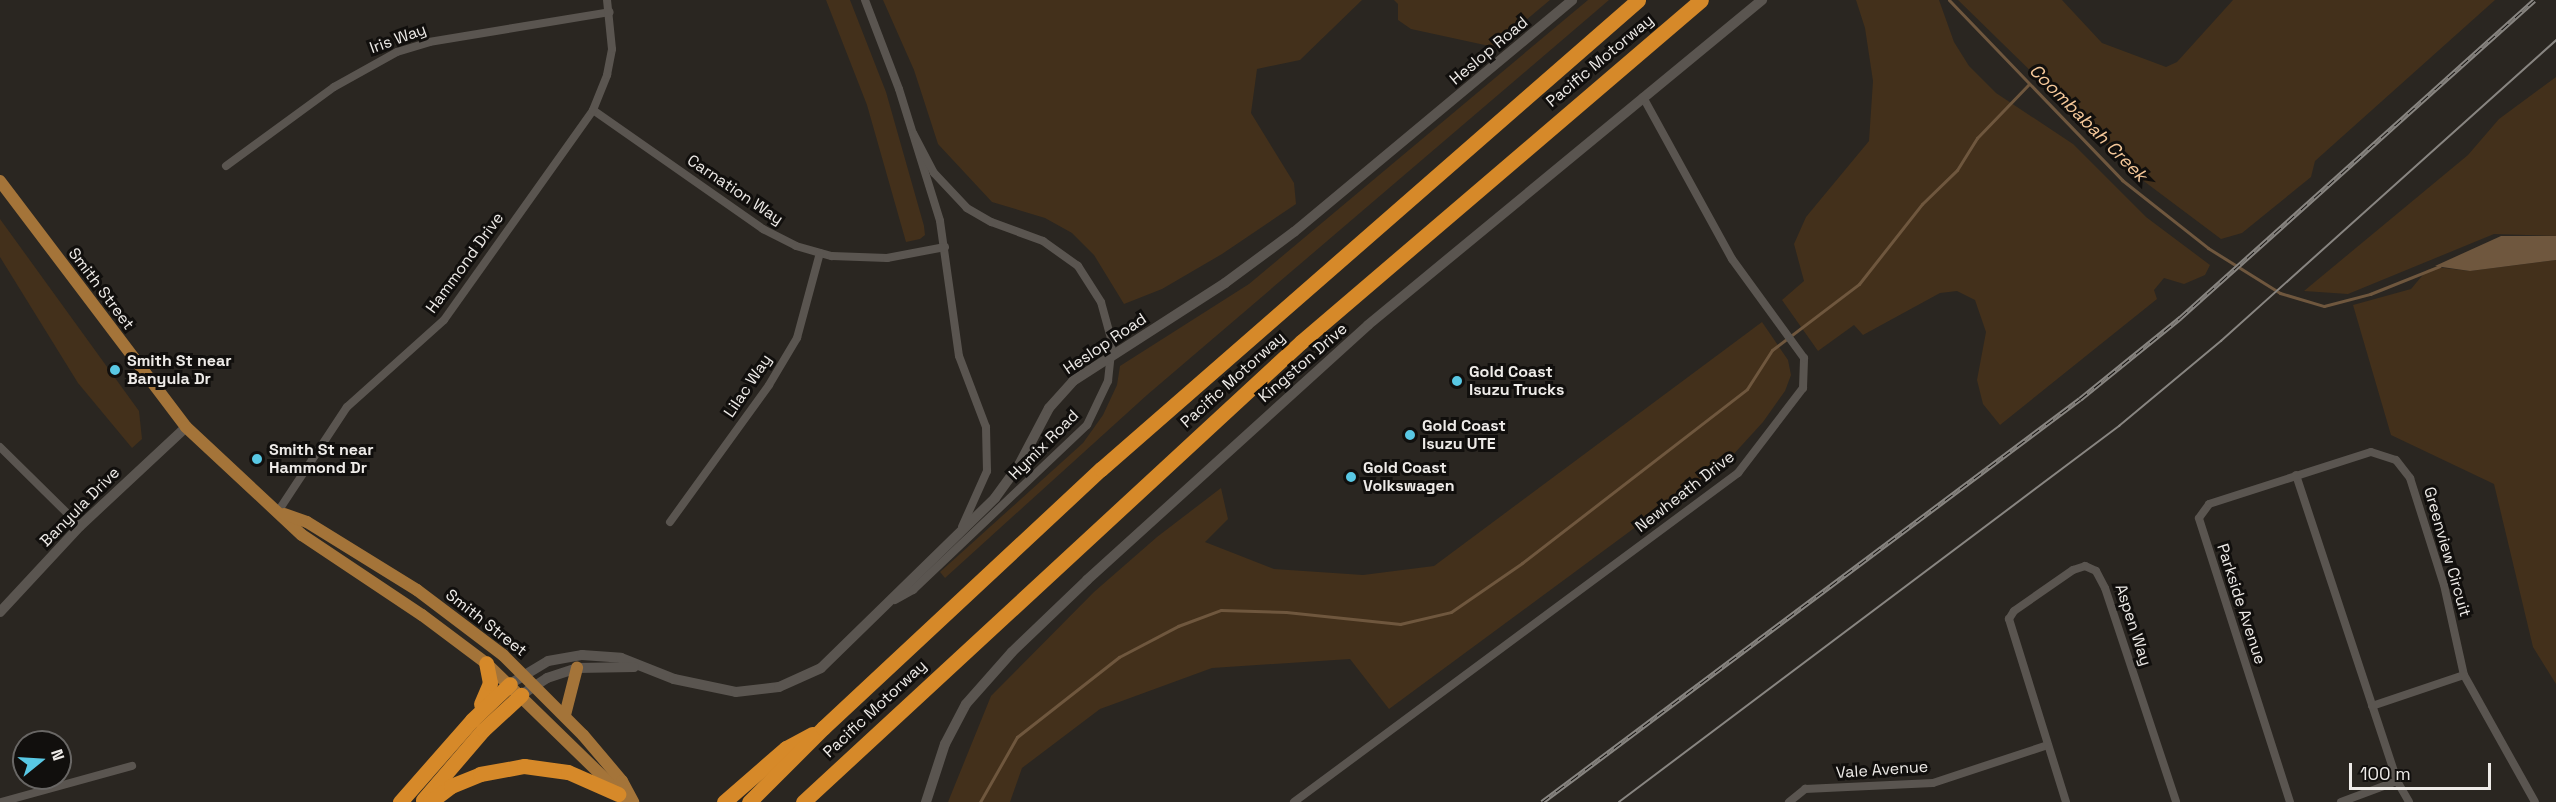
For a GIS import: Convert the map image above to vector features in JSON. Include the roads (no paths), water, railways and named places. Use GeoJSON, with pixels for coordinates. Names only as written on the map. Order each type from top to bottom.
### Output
{"type":"FeatureCollection","features":[{"type":"Feature","properties":{"kind":"highway","name":"Pacific Motorway"},"geometry":{"type":"LineString","coordinates":[[749,802],[823,728],[1216,365],[1638,0]]}},
{"type":"Feature","properties":{"kind":"highway","name":"Pacific Motorway"},"geometry":{"type":"LineString","coordinates":[[803,802],[1301,342],[1701,0]]}},
{"type":"Feature","properties":{"kind":"highway"},"geometry":{"type":"LineString","coordinates":[[400,802],[472,720],[489,688],[486,663]]}},
{"type":"Feature","properties":{"kind":"highway"},"geometry":{"type":"LineString","coordinates":[[472,720],[515,690]]}},
{"type":"Feature","properties":{"kind":"highway"},"geometry":{"type":"LineString","coordinates":[[422,802],[515,690]]}},
{"type":"Feature","properties":{"kind":"highway"},"geometry":{"type":"LineString","coordinates":[[724,802],[786,748],[823,728]]}},
{"type":"Feature","properties":{"kind":"highway"},"geometry":{"type":"LineString","coordinates":[[430,802],[473,776],[524,766],[568,772],[627,799]]}},
{"type":"Feature","properties":{"kind":"main road","name":"Smith Street"},"geometry":{"type":"LineString","coordinates":[[0,181],[186,427],[281,512],[302,535],[422,615],[486,663],[627,799]]}},
{"type":"Feature","properties":{"kind":"main road","name":"Smith Street"},"geometry":{"type":"LineString","coordinates":[[281,512],[307,522],[417,590],[524,674],[565,715],[622,781],[627,799]]}},
{"type":"Feature","properties":{"kind":"main road"},"geometry":{"type":"LineString","coordinates":[[565,715],[577,668]]}},
{"type":"Feature","properties":{"kind":"street","name":"Hammond Drive"},"geometry":{"type":"LineString","coordinates":[[281,512],[347,407],[444,320],[593,110],[608,75],[612,49],[607,0]]}},
{"type":"Feature","properties":{"kind":"street","name":"Hymix Road"},"geometry":{"type":"LineString","coordinates":[[865,0],[913,133],[945,247],[959,356],[981,411],[989,447],[980,493],[961,530]]}},
{"type":"Feature","properties":{"kind":"street","name":"Heslop Road"},"geometry":{"type":"LineString","coordinates":[[515,690],[524,674],[557,658],[582,655],[621,658],[643,668],[721,691],[779,687],[806,677],[830,661],[1009,481],[1036,428],[1060,394],[1100,362],[1128,346],[1294,232],[1572,0]]}},
{"type":"Feature","properties":{"kind":"street","name":"Kingston Drive"},"geometry":{"type":"LineString","coordinates":[[926,802],[945,744],[966,704],[1012,652],[1295,388],[1762,0]]}},
{"type":"Feature","properties":{"kind":"street","name":"Iris Way"},"geometry":{"type":"LineString","coordinates":[[226,166],[334,87],[397,52],[429,42],[610,12]]}},
{"type":"Feature","properties":{"kind":"street","name":"Newheath Drive"},"geometry":{"type":"LineString","coordinates":[[1294,802],[1738,473],[1803,388],[1806,368],[1798,348],[1732,259],[1643,97]]}},
{"type":"Feature","properties":{"kind":"street","name":"Carnation Way"},"geometry":{"type":"LineString","coordinates":[[593,110],[763,230],[796,246],[820,253],[887,258],[945,247]]}},
{"type":"Feature","properties":{"kind":"street","name":"Hymix Road"},"geometry":{"type":"LineString","coordinates":[[890,602],[913,590],[1087,425],[1108,381],[1112,342],[1101,302],[1078,266],[1043,241],[991,222],[967,208],[934,173],[913,133]]}},
{"type":"Feature","properties":{"kind":"street","name":"Lilac Way"},"geometry":{"type":"LineString","coordinates":[[670,522],[769,385],[796,338],[820,253]]}},
{"type":"Feature","properties":{"kind":"street","name":"Banyula Drive"},"geometry":{"type":"LineString","coordinates":[[0,612],[80,526],[186,427]]}},
{"type":"Feature","properties":{"kind":"street"},"geometry":{"type":"LineString","coordinates":[[0,447],[80,526]]}},
{"type":"Feature","properties":{"kind":"street","name":"Greenview Circuit"},"geometry":{"type":"LineString","coordinates":[[2296,475],[2371,452],[2389,455],[2404,468],[2416,491],[2434,551],[2464,675],[2535,802]]}},
{"type":"Feature","properties":{"kind":"street"},"geometry":{"type":"LineString","coordinates":[[2296,475],[2397,781],[2409,802]]}},
{"type":"Feature","properties":{"kind":"street","name":"Parkside Avenue"},"geometry":{"type":"LineString","coordinates":[[2290,802],[2199,518],[2209,504],[2296,475]]}},
{"type":"Feature","properties":{"kind":"street","name":"Aspen Way"},"geometry":{"type":"LineString","coordinates":[[2066,802],[2009,619],[2014,611],[2073,570],[2091,567],[2105,588],[2176,802]]}},
{"type":"Feature","properties":{"kind":"street","name":"Heslop Road"},"geometry":{"type":"LineString","coordinates":[[515,690],[577,668],[643,668]]}},
{"type":"Feature","properties":{"kind":"street"},"geometry":{"type":"LineString","coordinates":[[2372,706],[2464,675]]}},
{"type":"Feature","properties":{"kind":"street","name":"Vale Avenue"},"geometry":{"type":"LineString","coordinates":[[1789,802],[1804,789],[1927,784],[2048,745]]}},
{"type":"Feature","properties":{"kind":"street"},"geometry":{"type":"LineString","coordinates":[[1,802],[132,766]]}},
{"type":"Feature","properties":{"kind":"street"},"geometry":{"type":"LineString","coordinates":[[2341,802],[2397,781]]}},
{"type":"Feature","properties":{"kind":"waterway","name":"Coombabah Creek"},"geometry":{"type":"LineString","coordinates":[[1949,0],[2122,180],[2208,248],[2280,293],[2324,306],[2370,294],[2440,266]]}},
{"type":"Feature","properties":{"kind":"waterway"},"geometry":{"type":"LineString","coordinates":[[980,802],[1017,737],[1119,657],[1178,626],[1221,610],[1286,612],[1400,624],[1451,612],[1522,563],[1747,389],[1772,350],[1859,284],[1922,204],[1957,170],[1977,138],[2029,84]]}},
{"type":"Feature","properties":{"kind":"tram line"},"geometry":{"type":"LineString","coordinates":[[1619,802],[2119,426],[2221,341],[2556,40]]}},
{"type":"Feature","properties":{"kind":"railway"},"geometry":{"type":"LineString","coordinates":[[1542,802],[2080,399],[2180,318],[2534,0]]}},
{"type":"Feature","properties":{"kind":"place","name":"Smith St near Banyula Dr"},"geometry":{"type":"Point","coordinates":[115,370]}},
{"type":"Feature","properties":{"kind":"place","name":"Gold Coast Isuzu Trucks"},"geometry":{"type":"Point","coordinates":[1457,381]}},
{"type":"Feature","properties":{"kind":"place","name":"Gold Coast Isuzu UTE"},"geometry":{"type":"Point","coordinates":[1410,435]}},
{"type":"Feature","properties":{"kind":"place","name":"Smith St near Hammond Dr"},"geometry":{"type":"Point","coordinates":[257,459]}},
{"type":"Feature","properties":{"kind":"place","name":"Gold Coast Volkswagen"},"geometry":{"type":"Point","coordinates":[1351,477]}}]}
